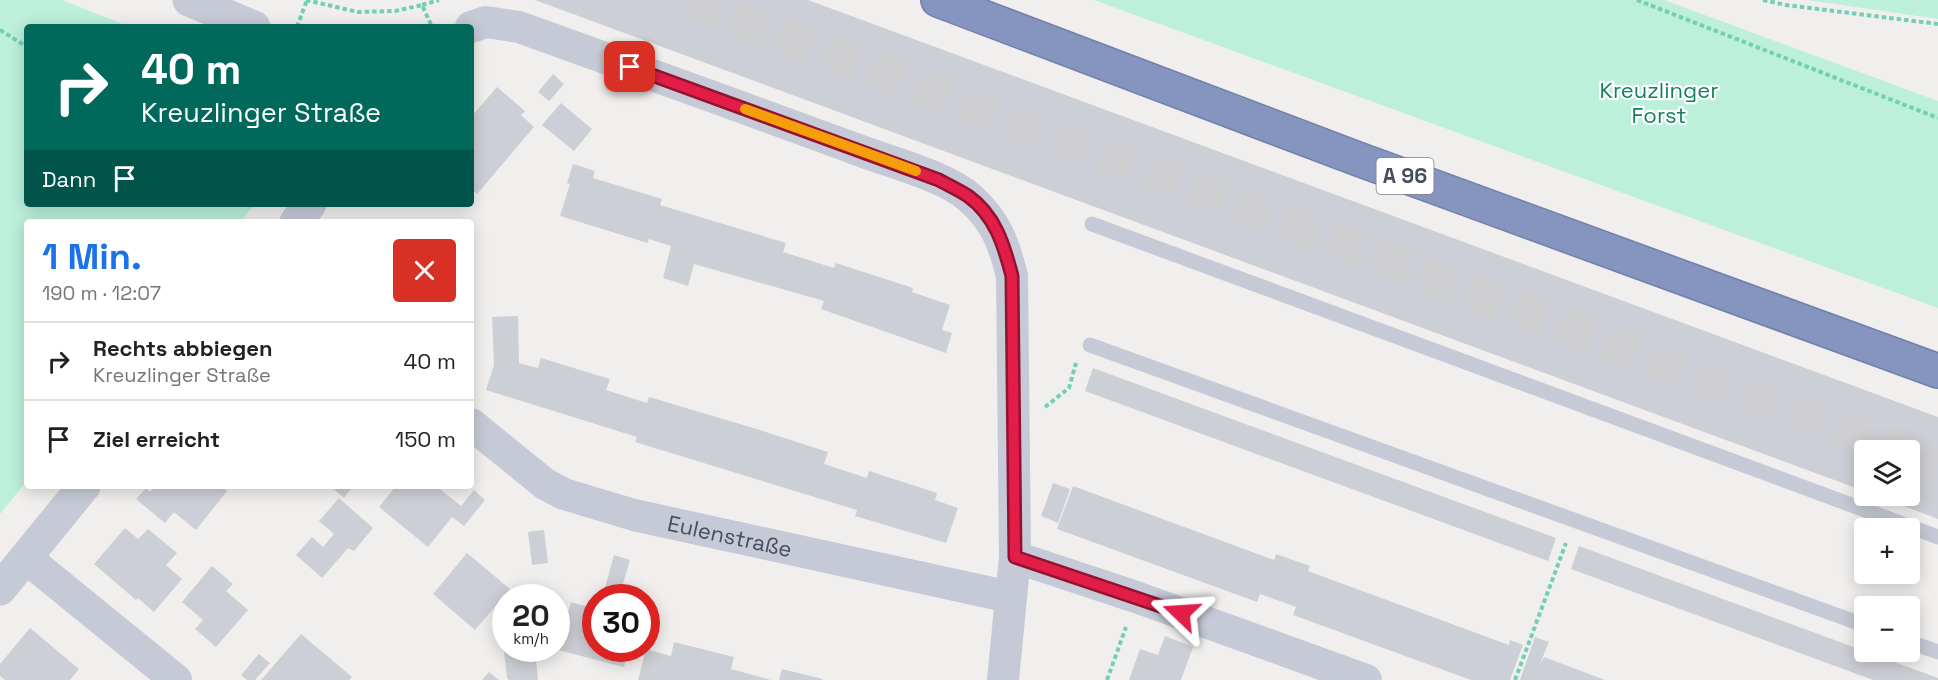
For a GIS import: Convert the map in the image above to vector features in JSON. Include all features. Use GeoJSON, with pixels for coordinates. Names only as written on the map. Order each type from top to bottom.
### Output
{"type":"FeatureCollection","features":[{"type":"Feature","properties":{"kind":"highway","name":"A 96"},"geometry":{"type":"LineString","coordinates":[[938,0],[1358,159],[1938,371]]}},
{"type":"Feature","properties":{"kind":"street"},"geometry":{"type":"LineString","coordinates":[[189,0],[247,24]]}},
{"type":"Feature","properties":{"kind":"street"},"geometry":{"type":"LineString","coordinates":[[480,13],[496,22],[519,27],[939,180],[968,196],[989,217],[1004,244],[1012,276],[1015,557],[1003,680]]}},
{"type":"Feature","properties":{"kind":"street"},"geometry":{"type":"LineString","coordinates":[[298,219],[308,207]]}},
{"type":"Feature","properties":{"kind":"street","name":"Eulenstraße"},"geometry":{"type":"LineString","coordinates":[[474,426],[545,484],[564,494],[633,515],[1010,597]]}},
{"type":"Feature","properties":{"kind":"street"},"geometry":{"type":"LineString","coordinates":[[0,589],[82,489]]}},
{"type":"Feature","properties":{"kind":"street"},"geometry":{"type":"LineString","coordinates":[[1015,557],[1136,597],[1366,680]]}},
{"type":"Feature","properties":{"kind":"street"},"geometry":{"type":"LineString","coordinates":[[26,558],[176,680]]}},
{"type":"Feature","properties":{"kind":"lane"},"geometry":{"type":"LineString","coordinates":[[1092,224],[1938,537]]}},
{"type":"Feature","properties":{"kind":"lane"},"geometry":{"type":"LineString","coordinates":[[1090,345],[1854,621]]}},
{"type":"Feature","properties":{"kind":"lane"},"geometry":{"type":"LineString","coordinates":[[1920,646],[1938,652]]}},
{"type":"Feature","properties":{"kind":"path"},"geometry":{"type":"LineString","coordinates":[[298,24],[306,0],[358,12],[394,10],[439,0]]}},
{"type":"Feature","properties":{"kind":"path"},"geometry":{"type":"LineString","coordinates":[[1637,0],[1938,118]]}},
{"type":"Feature","properties":{"kind":"path"},"geometry":{"type":"LineString","coordinates":[[1763,0],[1786,5],[1938,24]]}},
{"type":"Feature","properties":{"kind":"path"},"geometry":{"type":"LineString","coordinates":[[422,4],[431,24]]}},
{"type":"Feature","properties":{"kind":"path"},"geometry":{"type":"LineString","coordinates":[[0,30],[24,45]]}},
{"type":"Feature","properties":{"kind":"path"},"geometry":{"type":"LineString","coordinates":[[1014,407],[1044,408],[1069,388],[1082,343],[1090,345]]}},
{"type":"Feature","properties":{"kind":"path"},"geometry":{"type":"LineString","coordinates":[[1515,680],[1575,520]]}},
{"type":"Feature","properties":{"kind":"path"},"geometry":{"type":"LineString","coordinates":[[1107,680],[1136,597]]}},
{"type":"Feature","properties":{"kind":"green space"},"geometry":{"type":"Polygon","coordinates":[[[0,0],[62,0],[122,24],[24,24],[24,207],[252,207],[242,219],[24,219],[24,485],[0,514],[0,0]]]}},
{"type":"Feature","properties":{"kind":"green space","name":"Kreuzlinger Forst"},"geometry":{"type":"Polygon","coordinates":[[[1094,0],[1664,0],[1938,101],[1938,308],[1094,0]]]}},
{"type":"Feature","properties":{"kind":"green space"},"geometry":{"type":"Polygon","coordinates":[[[1807,0],[1938,0],[1938,19],[1807,0]]]}},
{"type":"Feature","properties":{"kind":"building"},"geometry":{"type":"Polygon","coordinates":[[[535,0],[808,0],[1938,417],[1938,519],[1904,506],[1920,506],[1920,440],[1854,440],[1854,487],[535,0]]]}},
{"type":"Feature","properties":{"kind":"building"},"geometry":{"type":"Polygon","coordinates":[[[553,74],[564,84],[549,101],[538,92],[553,74]]]}},
{"type":"Feature","properties":{"kind":"building"},"geometry":{"type":"Polygon","coordinates":[[[497,87],[525,111],[521,115],[534,127],[477,194],[474,192],[474,114],[497,87]]]}},
{"type":"Feature","properties":{"kind":"building"},"geometry":{"type":"Polygon","coordinates":[[[561,103],[592,129],[574,151],[542,125],[561,103]]]}},
{"type":"Feature","properties":{"kind":"building"},"geometry":{"type":"Polygon","coordinates":[[[573,164],[595,171],[593,178],[662,199],[660,205],[786,243],[783,252],[834,268],[836,263],[913,288],[912,292],[950,305],[942,330],[952,333],[946,353],[821,309],[824,301],[694,264],[688,286],[663,278],[671,246],[649,239],[648,243],[560,216],[570,184],[567,183],[573,164]]]}},
{"type":"Feature","properties":{"kind":"building"},"geometry":{"type":"Polygon","coordinates":[[[518,316],[519,363],[538,368],[541,358],[610,379],[606,390],[647,403],[649,397],[760,430],[828,452],[824,464],[867,478],[869,471],[937,493],[935,500],[958,508],[946,543],[855,516],[857,510],[635,442],[637,437],[486,390],[494,365],[492,317],[518,316]]]}},
{"type":"Feature","properties":{"kind":"building"},"geometry":{"type":"Polygon","coordinates":[[[1093,368],[1556,538],[1548,561],[1085,391],[1093,368]]]}},
{"type":"Feature","properties":{"kind":"building"},"geometry":{"type":"Polygon","coordinates":[[[1053,483],[1070,489],[1058,523],[1041,516],[1053,483]]]}},
{"type":"Feature","properties":{"kind":"building"},"geometry":{"type":"Polygon","coordinates":[[[1073,486],[1274,560],[1276,554],[1310,566],[1308,571],[1509,645],[1510,640],[1523,645],[1510,680],[1471,680],[1293,615],[1296,607],[1260,594],[1257,602],[1057,529],[1073,486]]]}},
{"type":"Feature","properties":{"kind":"building"},"geometry":{"type":"Polygon","coordinates":[[[145,489],[150,492],[152,489],[225,489],[227,491],[196,530],[174,512],[165,523],[136,499],[145,489]]]}},
{"type":"Feature","properties":{"kind":"building"},"geometry":{"type":"Polygon","coordinates":[[[334,489],[351,489],[344,498],[334,489]]]}},
{"type":"Feature","properties":{"kind":"building"},"geometry":{"type":"Polygon","coordinates":[[[394,489],[440,489],[461,506],[474,490],[485,500],[464,526],[452,517],[428,547],[379,507],[394,489]]]}},
{"type":"Feature","properties":{"kind":"building"},"geometry":{"type":"Polygon","coordinates":[[[339,498],[373,528],[354,551],[348,548],[322,578],[296,555],[312,537],[323,547],[334,534],[319,521],[339,498]]]}},
{"type":"Feature","properties":{"kind":"building"},"geometry":{"type":"Polygon","coordinates":[[[125,528],[138,539],[148,529],[177,553],[166,565],[182,579],[154,612],[138,598],[136,600],[94,564],[125,528]]]}},
{"type":"Feature","properties":{"kind":"building"},"geometry":{"type":"Polygon","coordinates":[[[544,530],[548,563],[532,565],[528,532],[544,530]]]}},
{"type":"Feature","properties":{"kind":"building"},"geometry":{"type":"Polygon","coordinates":[[[1579,546],[1854,647],[1854,662],[1894,662],[1938,678],[1938,680],[1873,680],[1571,569],[1579,546]]]}},
{"type":"Feature","properties":{"kind":"building"},"geometry":{"type":"Polygon","coordinates":[[[467,553],[504,584],[492,584],[492,610],[475,630],[433,594],[467,553]]]}},
{"type":"Feature","properties":{"kind":"building"},"geometry":{"type":"Polygon","coordinates":[[[614,555],[630,560],[623,584],[606,584],[614,555]]]}},
{"type":"Feature","properties":{"kind":"building"},"geometry":{"type":"Polygon","coordinates":[[[212,566],[233,584],[226,591],[248,610],[216,647],[195,629],[203,620],[182,602],[212,566]]]}},
{"type":"Feature","properties":{"kind":"building"},"geometry":{"type":"Polygon","coordinates":[[[571,602],[582,605],[582,656],[570,653],[571,602]]]}},
{"type":"Feature","properties":{"kind":"building"},"geometry":{"type":"Polygon","coordinates":[[[30,628],[79,669],[70,680],[5,680],[0,676],[0,664],[30,628]]]}},
{"type":"Feature","properties":{"kind":"building"},"geometry":{"type":"Polygon","coordinates":[[[301,634],[352,677],[349,680],[261,680],[301,634]]]}},
{"type":"Feature","properties":{"kind":"building"},"geometry":{"type":"Polygon","coordinates":[[[1165,636],[1193,647],[1181,680],[1129,680],[1140,649],[1158,655],[1165,636]]]}},
{"type":"Feature","properties":{"kind":"building"},"geometry":{"type":"Polygon","coordinates":[[[1535,637],[1549,642],[1539,666],[1544,657],[1605,680],[1520,680],[1535,637]]]}},
{"type":"Feature","properties":{"kind":"building"},"geometry":{"type":"Polygon","coordinates":[[[674,642],[734,657],[731,669],[771,680],[638,680],[643,662],[660,662],[660,653],[671,656],[674,642]]]}},
{"type":"Feature","properties":{"kind":"building"},"geometry":{"type":"Polygon","coordinates":[[[259,654],[270,663],[255,680],[247,680],[241,675],[259,654]]]}},
{"type":"Feature","properties":{"kind":"building"},"geometry":{"type":"Polygon","coordinates":[[[505,662],[536,662],[538,680],[509,680],[505,662]]]}},
{"type":"Feature","properties":{"kind":"building"},"geometry":{"type":"Polygon","coordinates":[[[605,662],[625,662],[624,667],[605,662]]]}},
{"type":"Feature","properties":{"kind":"building"},"geometry":{"type":"Polygon","coordinates":[[[782,669],[823,679],[823,680],[779,680],[782,669]]]}},
{"type":"Feature","properties":{"kind":"building"},"geometry":{"type":"Polygon","coordinates":[[[489,672],[499,680],[482,680],[489,672]]]}},
{"type":"Feature","properties":{"kind":"tunnel"},"geometry":{"type":"LineString","coordinates":[[687,0],[1870,440]]}},
{"type":"Feature","properties":{"kind":"tunnel"},"geometry":{"type":"LineString","coordinates":[[1920,459],[1938,465]]}},
{"type":"Feature","properties":{"kind":"slow traffic"},"geometry":{"type":"LineString","coordinates":[[745,109],[916,171]]}},
{"type":"Feature","properties":{"kind":"route"},"geometry":{"type":"LineString","coordinates":[[630,67],[939,180],[968,196],[989,217],[1004,244],[1012,276],[1015,557],[1181,613]]}}]}
